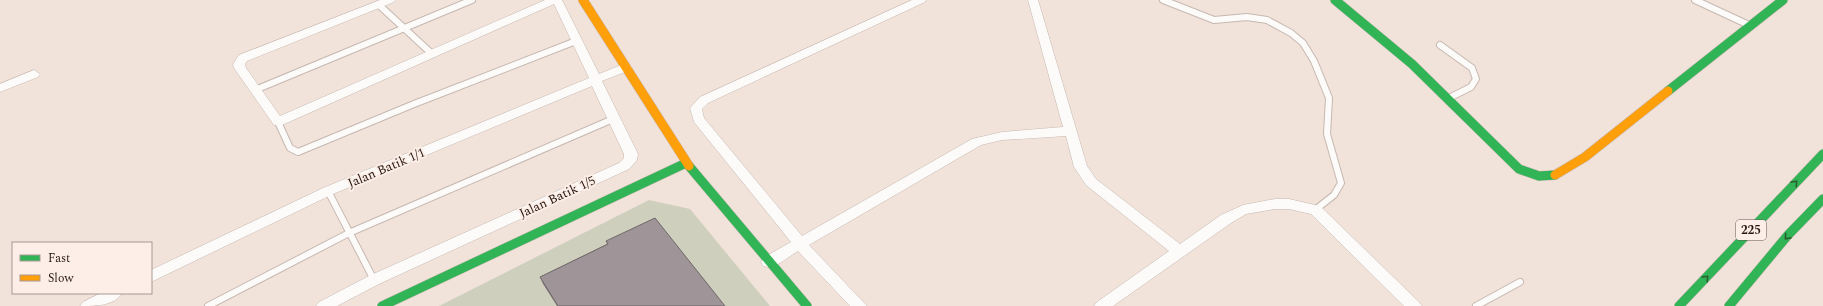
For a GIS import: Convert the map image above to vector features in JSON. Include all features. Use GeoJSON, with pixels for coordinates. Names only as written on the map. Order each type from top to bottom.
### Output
{"type":"FeatureCollection","features":[{"type":"Feature","properties":{"kind":"main road"},"geometry":{"type":"LineString","coordinates":[[583,0],[686,163],[768,262],[807,306]]}},
{"type":"Feature","properties":{"kind":"main road"},"geometry":{"type":"LineString","coordinates":[[1335,0],[1400,54],[1520,169],[1535,177],[1545,178],[1554,177],[1585,157],[1784,0]]}},
{"type":"Feature","properties":{"kind":"main road","name":"225"},"geometry":{"type":"LineString","coordinates":[[1679,306],[1823,154]]}},
{"type":"Feature","properties":{"kind":"main road"},"geometry":{"type":"LineString","coordinates":[[382,306],[686,163]]}},
{"type":"Feature","properties":{"kind":"main road","name":"225"},"geometry":{"type":"LineString","coordinates":[[1729,306],[1788,235],[1823,198]]}},
{"type":"Feature","properties":{"kind":"street"},"geometry":{"type":"LineString","coordinates":[[390,0],[242,58],[239,64],[240,68],[278,122],[431,53],[554,0]]}},
{"type":"Feature","properties":{"kind":"street","name":"Jalan Batik 1/5"},"geometry":{"type":"LineString","coordinates":[[324,306],[374,280],[624,166],[630,160],[631,154],[594,81],[557,0]]}},
{"type":"Feature","properties":{"kind":"street"},"geometry":{"type":"LineString","coordinates":[[859,306],[800,244],[698,119],[696,108],[704,100],[921,0]]}},
{"type":"Feature","properties":{"kind":"street"},"geometry":{"type":"LineString","coordinates":[[1033,0],[1081,167],[1091,182],[1179,251]]}},
{"type":"Feature","properties":{"kind":"street","name":"Jalan Batik 1/1"},"geometry":{"type":"LineString","coordinates":[[152,276],[328,191],[626,67]]}},
{"type":"Feature","properties":{"kind":"street"},"geometry":{"type":"LineString","coordinates":[[0,88],[34,74]]}},
{"type":"Feature","properties":{"kind":"street"},"geometry":{"type":"LineString","coordinates":[[768,262],[977,142],[1002,136],[1071,131]]}},
{"type":"Feature","properties":{"kind":"street"},"geometry":{"type":"LineString","coordinates":[[1102,306],[1226,219],[1243,210],[1289,204],[1315,210],[1414,306]]}},
{"type":"Feature","properties":{"kind":"street"},"geometry":{"type":"LineString","coordinates":[[88,306],[113,294]]}},
{"type":"Feature","properties":{"kind":"lane"},"geometry":{"type":"LineString","coordinates":[[255,90],[472,0]]}},
{"type":"Feature","properties":{"kind":"lane"},"geometry":{"type":"LineString","coordinates":[[1163,0],[1214,20],[1247,18],[1267,20],[1291,33],[1303,43],[1314,61],[1329,98],[1327,134],[1341,176],[1340,189],[1335,195],[1315,210]]}},
{"type":"Feature","properties":{"kind":"lane"},"geometry":{"type":"LineString","coordinates":[[1695,0],[1752,26]]}},
{"type":"Feature","properties":{"kind":"lane"},"geometry":{"type":"LineString","coordinates":[[379,4],[431,53]]}},
{"type":"Feature","properties":{"kind":"lane"},"geometry":{"type":"LineString","coordinates":[[278,122],[290,148],[293,152],[298,152],[414,104],[576,41]]}},
{"type":"Feature","properties":{"kind":"lane"},"geometry":{"type":"LineString","coordinates":[[1440,45],[1472,68],[1476,79],[1471,87],[1447,99]]}},
{"type":"Feature","properties":{"kind":"lane"},"geometry":{"type":"LineString","coordinates":[[208,306],[349,233],[613,119]]}},
{"type":"Feature","properties":{"kind":"lane"},"geometry":{"type":"LineString","coordinates":[[328,191],[374,280]]}},
{"type":"Feature","properties":{"kind":"lane"},"geometry":{"type":"LineString","coordinates":[[1476,306],[1520,282]]}},
{"type":"Feature","properties":{"kind":"green space"},"geometry":{"type":"Polygon","coordinates":[[[649,200],[690,209],[770,306],[439,306],[649,200]]]}},
{"type":"Feature","properties":{"kind":"building"},"geometry":{"type":"Polygon","coordinates":[[[655,218],[725,306],[558,306],[540,277],[608,244],[606,241],[655,218]]]}},
{"type":"Feature","properties":{"kind":"traffic: fast"},"geometry":{"type":"LineString","coordinates":[[1335,0],[1412,64],[1519,169],[1539,176],[1555,175]]}},
{"type":"Feature","properties":{"kind":"traffic: fast"},"geometry":{"type":"LineString","coordinates":[[1668,91],[1783,0]]}},
{"type":"Feature","properties":{"kind":"traffic: fast"},"geometry":{"type":"LineString","coordinates":[[1679,306],[1823,154]]}},
{"type":"Feature","properties":{"kind":"traffic: fast"},"geometry":{"type":"LineString","coordinates":[[382,306],[686,163]]}},
{"type":"Feature","properties":{"kind":"traffic: fast"},"geometry":{"type":"LineString","coordinates":[[689,166],[807,306]]}},
{"type":"Feature","properties":{"kind":"traffic: fast"},"geometry":{"type":"LineString","coordinates":[[1729,306],[1788,235],[1823,199]]}},
{"type":"Feature","properties":{"kind":"traffic: slow"},"geometry":{"type":"LineString","coordinates":[[583,0],[689,166]]}},
{"type":"Feature","properties":{"kind":"traffic: slow"},"geometry":{"type":"LineString","coordinates":[[1555,175],[1585,157],[1668,91]]}}]}
